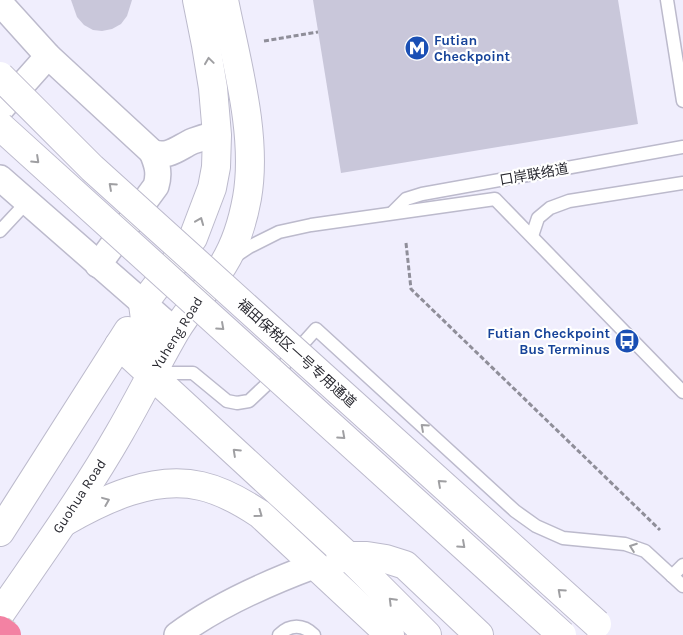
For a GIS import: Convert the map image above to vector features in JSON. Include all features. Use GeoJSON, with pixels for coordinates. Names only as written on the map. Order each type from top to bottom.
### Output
{"type":"FeatureCollection","features":[{"type":"Feature","properties":{"kind":"highway"},"geometry":{"type":"LineString","coordinates":[[0,630],[7,635]]}},
{"type":"Feature","properties":{"kind":"main road"},"geometry":{"type":"LineString","coordinates":[[0,532],[143,304],[193,238],[212,188],[216,167],[217,135],[213,88],[197,0]]}},
{"type":"Feature","properties":{"kind":"main road","name":"Yuheng Road"},"geometry":{"type":"LineString","coordinates":[[152,374],[175,331],[224,264],[240,226],[247,197],[250,170],[246,117],[224,0]]}},
{"type":"Feature","properties":{"kind":"main road","name":"福田保税区一号专用通道"},"geometry":{"type":"LineString","coordinates":[[0,76],[92,168],[603,630]]}},
{"type":"Feature","properties":{"kind":"main road"},"geometry":{"type":"LineString","coordinates":[[0,126],[562,635]]}},
{"type":"Feature","properties":{"kind":"main road","name":"Yuheng Road"},"geometry":{"type":"LineString","coordinates":[[143,304],[152,374]]}},
{"type":"Feature","properties":{"kind":"main road"},"geometry":{"type":"LineString","coordinates":[[119,345],[348,556],[427,635]]}},
{"type":"Feature","properties":{"kind":"main road","name":"Guohua Road"},"geometry":{"type":"LineString","coordinates":[[0,614],[63,523],[120,432],[152,374]]}},
{"type":"Feature","properties":{"kind":"main road"},"geometry":{"type":"LineString","coordinates":[[63,523],[97,505],[133,491],[162,484],[201,486],[239,500],[260,514],[390,635]]}},
{"type":"Feature","properties":{"kind":"main road"},"geometry":{"type":"LineString","coordinates":[[316,565],[348,556],[367,556],[405,565],[479,635]]}},
{"type":"Feature","properties":{"kind":"street"},"geometry":{"type":"LineString","coordinates":[[0,3],[48,56],[152,152],[166,155],[196,140],[217,135]]}},
{"type":"Feature","properties":{"kind":"street"},"geometry":{"type":"LineString","coordinates":[[0,110],[48,56]]}},
{"type":"Feature","properties":{"kind":"street"},"geometry":{"type":"LineString","coordinates":[[98,265],[156,186],[158,171],[152,152]]}},
{"type":"Feature","properties":{"kind":"street"},"geometry":{"type":"LineString","coordinates":[[0,178],[175,331]]}},
{"type":"Feature","properties":{"kind":"street"},"geometry":{"type":"LineString","coordinates":[[177,635],[193,623],[225,606],[294,573],[316,565]]}},
{"type":"Feature","properties":{"kind":"lane"},"geometry":{"type":"LineString","coordinates":[[667,0],[683,101]]}},
{"type":"Feature","properties":{"kind":"lane","name":"口岸联络道"},"geometry":{"type":"LineString","coordinates":[[392,213],[406,199],[422,194],[683,147]]}},
{"type":"Feature","properties":{"kind":"lane"},"geometry":{"type":"LineString","coordinates":[[532,236],[538,218],[550,208],[569,201],[683,183]]}},
{"type":"Feature","properties":{"kind":"lane"},"geometry":{"type":"LineString","coordinates":[[224,264],[249,247],[280,232],[311,224],[495,199],[680,387]]}},
{"type":"Feature","properties":{"kind":"lane"},"geometry":{"type":"LineString","coordinates":[[0,231],[27,202]]}},
{"type":"Feature","properties":{"kind":"lane"},"geometry":{"type":"LineString","coordinates":[[152,374],[193,373],[227,401],[237,403],[249,401],[266,385],[316,329],[516,511],[536,526],[563,538],[625,544],[644,551],[683,586]]}},
{"type":"Feature","properties":{"kind":"lane"},"geometry":{"type":"LineString","coordinates":[[672,576],[683,565]]}},
{"type":"Feature","properties":{"kind":"lane"},"geometry":{"type":"LineString","coordinates":[[279,635],[285,629],[294,626],[303,627],[314,635]]}},
{"type":"Feature","properties":{"kind":"path"},"geometry":{"type":"LineString","coordinates":[[264,41],[318,32]]}},
{"type":"Feature","properties":{"kind":"path"},"geometry":{"type":"LineString","coordinates":[[406,243],[412,289],[660,530]]}},
{"type":"Feature","properties":{"kind":"building"},"geometry":{"type":"Polygon","coordinates":[[[71,0],[132,0],[127,16],[121,24],[112,29],[102,31],[93,30],[84,25],[77,17],[71,0]]]}},
{"type":"Feature","properties":{"kind":"building","name":"Futian Checkpoint"},"geometry":{"type":"Polygon","coordinates":[[[313,0],[618,0],[638,124],[341,173],[313,0]]]}},
{"type":"Feature","properties":{"kind":"place","name":"Futian Checkpoint"},"geometry":{"type":"Point","coordinates":[417,48]}},
{"type":"Feature","properties":{"kind":"place","name":"Futian Checkpoint Bus Terminus"},"geometry":{"type":"Point","coordinates":[627,341]}}]}
